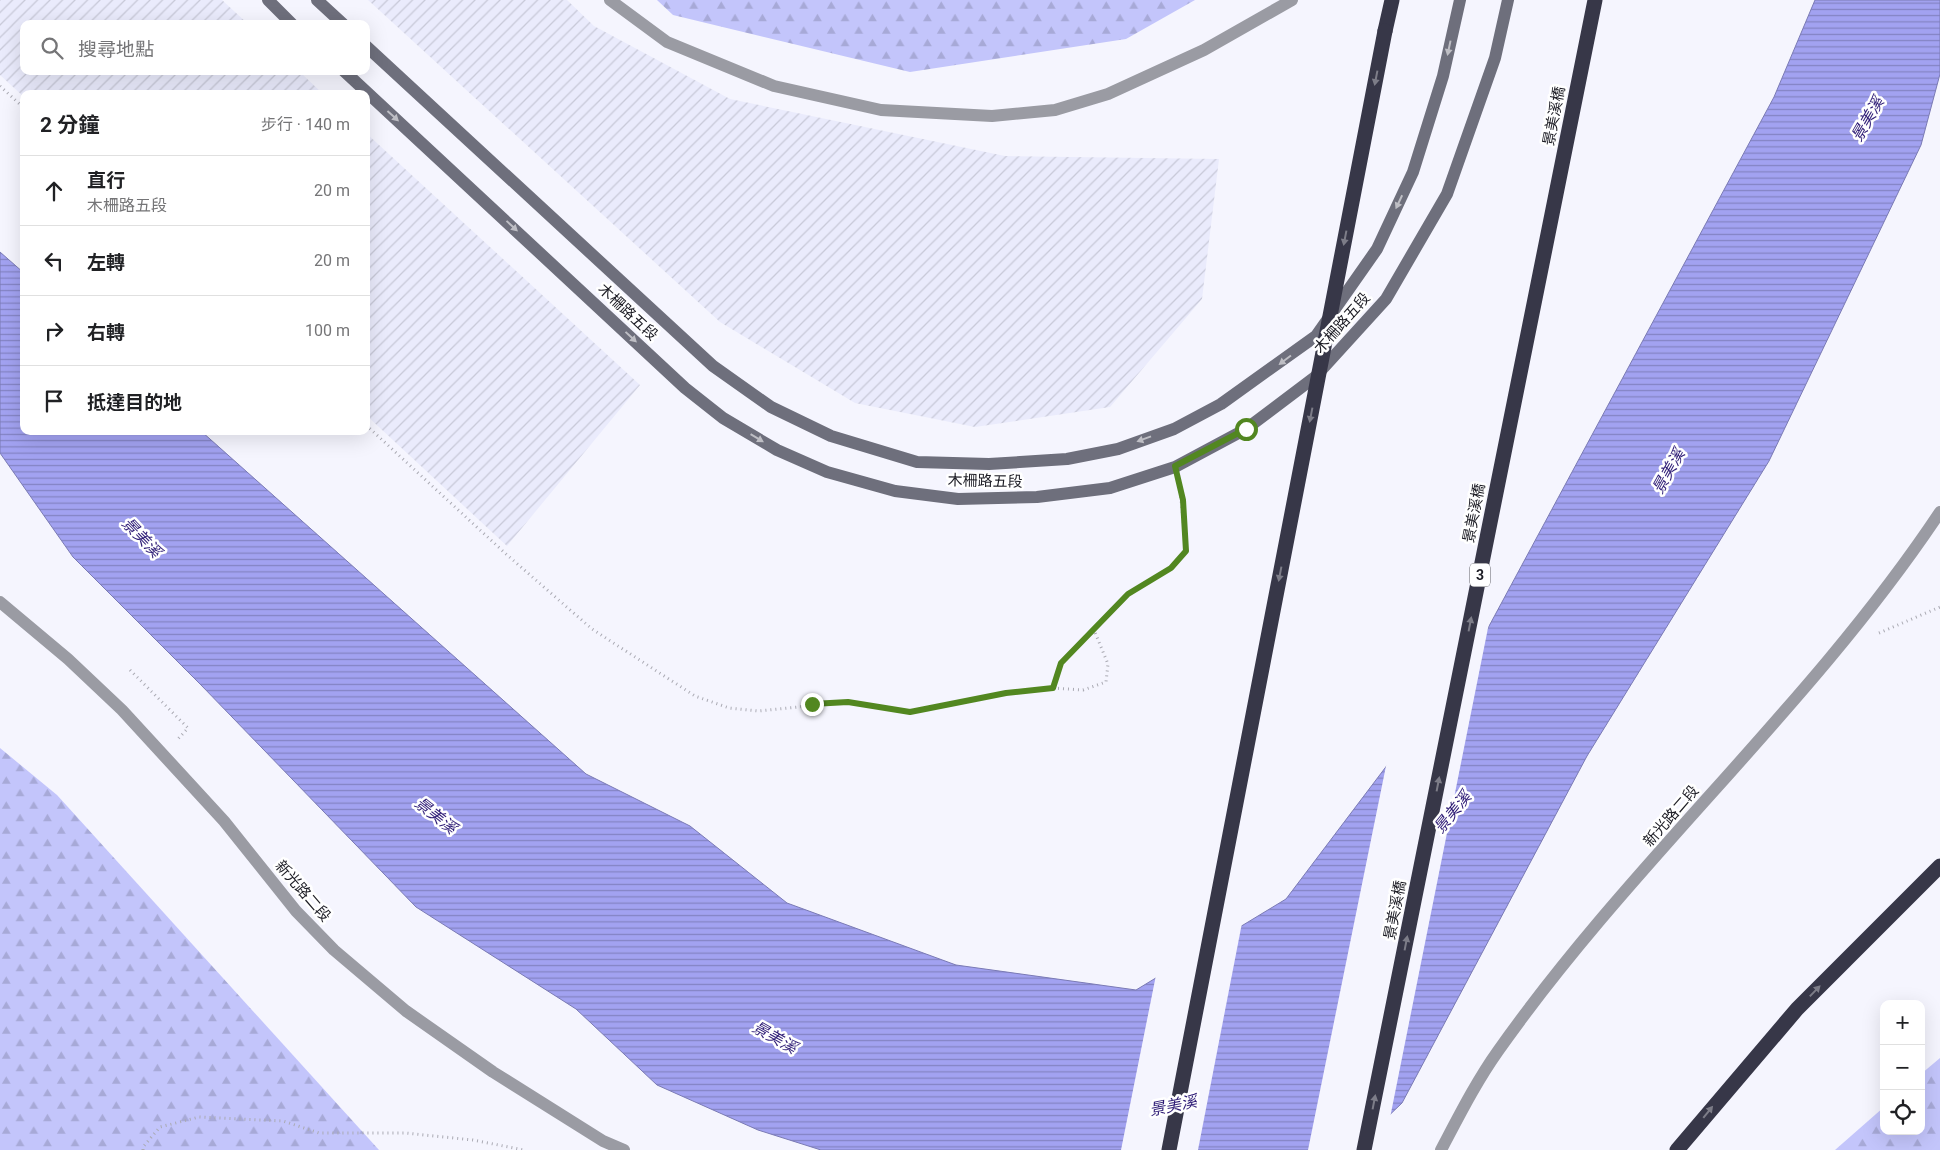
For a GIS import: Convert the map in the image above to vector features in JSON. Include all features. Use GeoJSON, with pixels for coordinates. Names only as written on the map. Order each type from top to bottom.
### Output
{"type":"FeatureCollection","features":[{"type":"Feature","properties":{"kind":"highway"},"geometry":{"type":"LineString","coordinates":[[1169,1150],[1391,0]]}},
{"type":"Feature","properties":{"kind":"highway","name":"景美溪橋"},"geometry":{"type":"LineString","coordinates":[[1364,1150],[1595,0]]}},
{"type":"Feature","properties":{"kind":"highway"},"geometry":{"type":"LineString","coordinates":[[1677,1150],[1797,1009],[1940,866]]}},
{"type":"Feature","properties":{"kind":"main road"},"geometry":{"type":"LineString","coordinates":[[268,0],[288,20]]}},
{"type":"Feature","properties":{"kind":"main road"},"geometry":{"type":"LineString","coordinates":[[317,0],[339,20]]}},
{"type":"Feature","properties":{"kind":"main road","name":"木柵路五段"},"geometry":{"type":"LineString","coordinates":[[370,50],[713,366],[771,407],[831,436],[917,462],[989,464],[1067,459],[1118,449],[1174,429],[1221,404],[1316,336],[1377,249],[1413,172],[1443,76],[1460,0]]}},
{"type":"Feature","properties":{"kind":"main road","name":"木柵路五段"},"geometry":{"type":"LineString","coordinates":[[370,95],[685,388],[723,418],[777,450],[827,472],[895,491],[958,499],[1037,497],[1110,488],[1175,466],[1246,429],[1315,377],[1386,299],[1447,194],[1495,58],[1508,0]]}},
{"type":"Feature","properties":{"kind":"main road","name":"木柵路五段"},"geometry":{"type":"LineString","coordinates":[[348,75],[364,90]]}},
{"type":"Feature","properties":{"kind":"street"},"geometry":{"type":"LineString","coordinates":[[610,0],[667,42],[774,86],[881,110],[992,116],[1055,110],[1108,94],[1204,50],[1292,0]]}},
{"type":"Feature","properties":{"kind":"street","name":"新光路二段"},"geometry":{"type":"LineString","coordinates":[[1441,1150],[1469,1097],[1497,1052],[1548,984],[1834,652],[1890,582],[1940,512]]}},
{"type":"Feature","properties":{"kind":"street","name":"新光路二段"},"geometry":{"type":"LineString","coordinates":[[0,602],[68,659],[122,710],[224,821],[296,911],[334,950],[406,1011],[493,1072],[603,1141],[624,1150]]}},
{"type":"Feature","properties":{"kind":"path"},"geometry":{"type":"LineString","coordinates":[[0,86],[20,104]]}},
{"type":"Feature","properties":{"kind":"path"},"geometry":{"type":"LineString","coordinates":[[370,429],[506,554],[592,629],[695,696],[729,708],[759,711],[848,702],[910,712],[1006,693],[1053,688],[1083,690],[1106,682],[1108,664],[1094,630]]}},
{"type":"Feature","properties":{"kind":"path"},"geometry":{"type":"LineString","coordinates":[[1053,688],[1061,663],[1128,594],[1171,568],[1186,551],[1183,500],[1175,466]]}},
{"type":"Feature","properties":{"kind":"path"},"geometry":{"type":"LineString","coordinates":[[1870,637],[1940,607]]}},
{"type":"Feature","properties":{"kind":"path"},"geometry":{"type":"LineString","coordinates":[[130,670],[188,728],[164,754]]}},
{"type":"Feature","properties":{"kind":"path"},"geometry":{"type":"LineString","coordinates":[[143,1150],[143,1147],[160,1127],[199,1116],[283,1121],[319,1133],[405,1133],[473,1140],[524,1150]]}},
{"type":"Feature","properties":{"kind":"shaded area"},"geometry":{"type":"Polygon","coordinates":[[[0,0],[222,0],[244,20],[20,20],[20,75],[303,75],[319,90],[20,90],[20,93],[0,75],[0,0]]]}},
{"type":"Feature","properties":{"kind":"shaded area"},"geometry":{"type":"Polygon","coordinates":[[[368,0],[567,0],[594,26],[730,99],[1005,156],[1219,159],[1202,299],[1110,407],[975,427],[855,403],[720,322],[368,0]]]}},
{"type":"Feature","properties":{"kind":"shaded area"},"geometry":{"type":"Polygon","coordinates":[[[370,137],[640,385],[507,546],[370,419],[370,137]]]}},
{"type":"Feature","properties":{"kind":"green space"},"geometry":{"type":"Polygon","coordinates":[[[657,0],[1195,0],[1126,39],[910,72],[673,15],[657,0]]]}},
{"type":"Feature","properties":{"kind":"green space"},"geometry":{"type":"Polygon","coordinates":[[[0,748],[57,795],[379,1150],[0,1150],[0,748]]]}},
{"type":"Feature","properties":{"kind":"green space"},"geometry":{"type":"Polygon","coordinates":[[[1940,1058],[1940,1150],[1835,1150],[1880,1111],[1880,1135],[1925,1135],[1925,1071],[1940,1058]]]}},
{"type":"Feature","properties":{"kind":"water","name":"景美溪"},"geometry":{"type":"Polygon","coordinates":[[[1815,0],[1940,0],[1940,74],[1921,145],[1769,461],[1587,756],[1402,1103],[1353,1150],[821,1150],[758,1130],[657,1085],[576,1009],[416,907],[201,685],[73,557],[0,453],[0,252],[20,270],[20,435],[205,435],[586,774],[690,826],[787,903],[956,965],[1136,990],[1286,899],[1481,641],[1774,97],[1815,0]]]}},
{"type":"Feature","properties":{"kind":"pier"},"geometry":{"type":"Polygon","coordinates":[[[1490,618],[1390,1118],[1356,1150],[1308,1150],[1387,761],[1478,640],[1490,618]]]}},
{"type":"Feature","properties":{"kind":"pier"},"geometry":{"type":"Polygon","coordinates":[[[1242,923],[1198,1150],[1121,1150],[1156,975],[1242,923]]]}},
{"type":"Feature","properties":{"kind":"route"},"geometry":{"type":"LineString","coordinates":[[812,704],[848,702],[910,712],[1006,693],[1053,688],[1061,663],[1128,594],[1171,568],[1186,551],[1183,500],[1175,466],[1246,429]]}}]}
